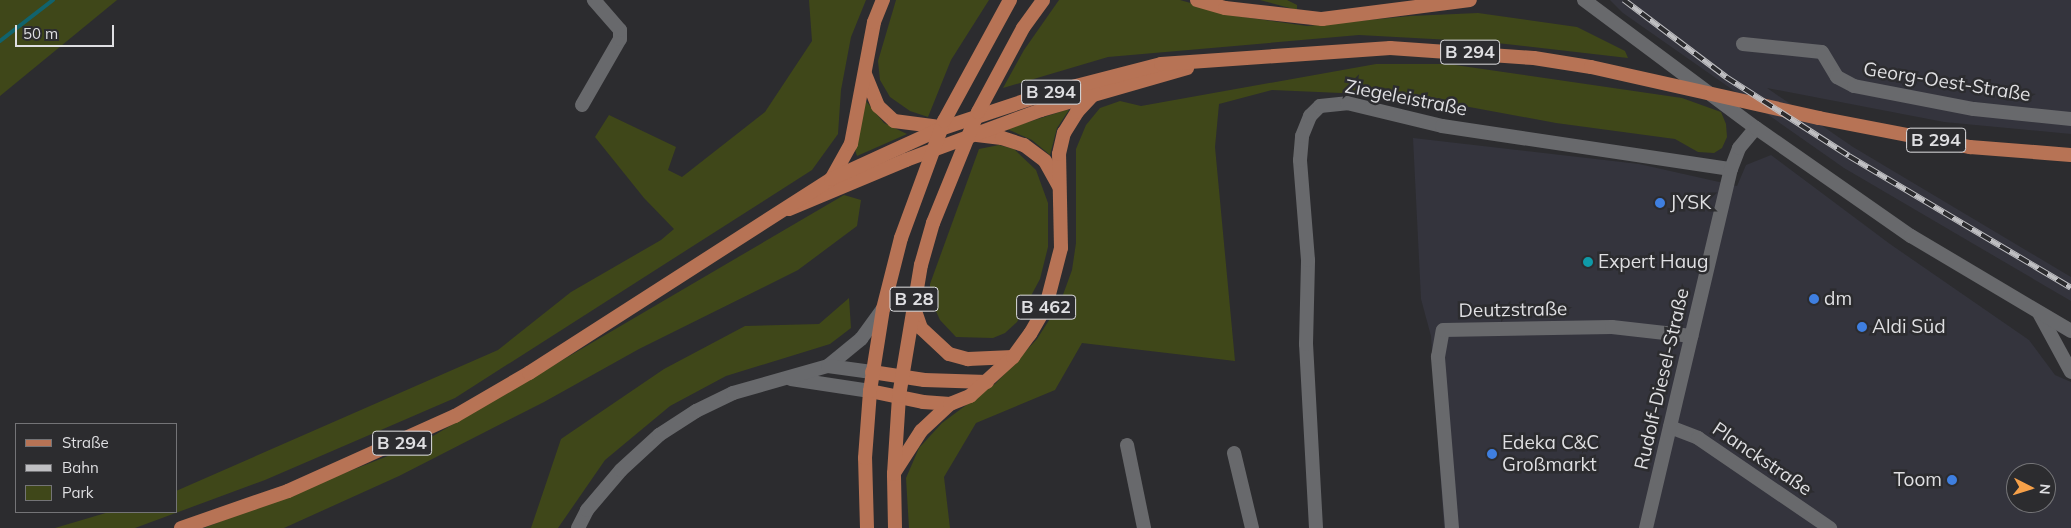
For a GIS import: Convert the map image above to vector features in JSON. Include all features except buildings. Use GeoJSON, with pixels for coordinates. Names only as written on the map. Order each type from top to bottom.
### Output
{"type":"FeatureCollection","features":[{"type":"Feature","properties":{"kind":"main road"},"geometry":{"type":"LineString","coordinates":[[831,179],[851,144],[874,22],[882,0]]}},
{"type":"Feature","properties":{"kind":"main road","name":"B 28"},"geometry":{"type":"LineString","coordinates":[[867,528],[864,458],[872,372],[883,309],[916,193],[958,91],[1010,0]]}},
{"type":"Feature","properties":{"kind":"main road","name":"B 28"},"geometry":{"type":"LineString","coordinates":[[895,528],[894,474],[899,396],[913,305],[933,223],[950,178],[995,77],[1043,0]]}},
{"type":"Feature","properties":{"kind":"main road"},"geometry":{"type":"LineString","coordinates":[[1197,0],[1225,8],[1322,19],[1470,0]]}},
{"type":"Feature","properties":{"kind":"main road"},"geometry":{"type":"LineString","coordinates":[[1233,0],[1246,9]]}},
{"type":"Feature","properties":{"kind":"main road","name":"B 294"},"geometry":{"type":"LineString","coordinates":[[181,528],[288,491],[398,445],[455,416],[529,373],[781,212],[805,192],[831,179],[943,128],[1045,94],[1120,73],[1161,64],[1205,62],[1290,53],[1390,48],[1534,58],[1648,79],[1819,118],[1970,146],[2054,156],[2071,155]]}},
{"type":"Feature","properties":{"kind":"main road","name":"B 294"},"geometry":{"type":"LineString","coordinates":[[781,212],[971,135],[1095,93],[1205,62]]}},
{"type":"Feature","properties":{"kind":"main road"},"geometry":{"type":"LineString","coordinates":[[864,69],[869,91],[878,106],[894,121],[913,126],[943,128]]}},
{"type":"Feature","properties":{"kind":"main road"},"geometry":{"type":"LineString","coordinates":[[1060,186],[1059,154],[1064,133],[1077,112],[1095,93]]}},
{"type":"Feature","properties":{"kind":"main road"},"geometry":{"type":"LineString","coordinates":[[971,135],[1002,138],[1024,144],[1045,161],[1060,186]]}},
{"type":"Feature","properties":{"kind":"main road","name":"B 462"},"geometry":{"type":"LineString","coordinates":[[950,404],[970,396],[1013,357],[1046,306],[1055,280],[1061,248],[1060,186]]}},
{"type":"Feature","properties":{"kind":"main road"},"geometry":{"type":"LineString","coordinates":[[913,305],[921,328],[949,354],[968,359],[1013,357]]}},
{"type":"Feature","properties":{"kind":"main road"},"geometry":{"type":"LineString","coordinates":[[872,372],[902,377],[986,382]]}},
{"type":"Feature","properties":{"kind":"main road"},"geometry":{"type":"LineString","coordinates":[[870,391],[950,404]]}},
{"type":"Feature","properties":{"kind":"main road"},"geometry":{"type":"LineString","coordinates":[[894,474],[921,431],[950,404]]}},
{"type":"Feature","properties":{"kind":"street"},"geometry":{"type":"LineString","coordinates":[[582,105],[620,39],[620,30],[594,0]]}},
{"type":"Feature","properties":{"kind":"street"},"geometry":{"type":"LineString","coordinates":[[1584,0],[1756,128],[1911,236],[2071,330]]}},
{"type":"Feature","properties":{"kind":"street","name":"Georg-Oest-Straße"},"geometry":{"type":"LineString","coordinates":[[1743,44],[1822,52],[1837,77],[1854,86],[1974,109],[2071,119]]}},
{"type":"Feature","properties":{"kind":"street","name":"Ziegeleistraße"},"geometry":{"type":"LineString","coordinates":[[1316,528],[1306,344],[1308,260],[1300,160],[1302,136],[1310,116],[1320,106],[1347,103],[1442,126],[1731,168]]}},
{"type":"Feature","properties":{"kind":"street","name":"Rudolf-Diesel-Straße"},"geometry":{"type":"LineString","coordinates":[[1646,528],[1731,168],[1739,148],[1756,128]]}},
{"type":"Feature","properties":{"kind":"street"},"geometry":{"type":"LineString","coordinates":[[828,366],[861,339],[883,309]]}},
{"type":"Feature","properties":{"kind":"street"},"geometry":{"type":"LineString","coordinates":[[2038,312],[2071,372]]}},
{"type":"Feature","properties":{"kind":"street","name":"Deutzstraße"},"geometry":{"type":"LineString","coordinates":[[1452,528],[1438,357],[1443,330],[1612,327],[1691,336]]}},
{"type":"Feature","properties":{"kind":"street"},"geometry":{"type":"LineString","coordinates":[[578,528],[587,510],[621,470],[658,435],[733,393],[828,366],[872,372]]}},
{"type":"Feature","properties":{"kind":"street"},"geometry":{"type":"LineString","coordinates":[[785,378],[870,391]]}},
{"type":"Feature","properties":{"kind":"street","name":"Planckstraße"},"geometry":{"type":"LineString","coordinates":[[1670,427],[1698,438],[1830,528]]}},
{"type":"Feature","properties":{"kind":"street"},"geometry":{"type":"LineString","coordinates":[[1127,445],[1144,528]]}},
{"type":"Feature","properties":{"kind":"street"},"geometry":{"type":"LineString","coordinates":[[1234,453],[1252,528]]}},
{"type":"Feature","properties":{"kind":"shaded area"},"geometry":{"type":"Polygon","coordinates":[[[1610,0],[2071,0],[2071,134],[1944,122],[1767,88],[1853,147],[2071,277],[2071,301],[1844,168],[1623,13],[1610,0]]]}},
{"type":"Feature","properties":{"kind":"shaded area"},"geometry":{"type":"Polygon","coordinates":[[[1413,138],[1639,164],[1737,186],[1746,165],[1771,155],[1890,244],[2029,340],[2055,375],[2071,382],[2071,528],[1444,528],[1431,336],[1421,299],[1413,138]]]}},
{"type":"Feature","properties":{"kind":"green space"},"geometry":{"type":"Polygon","coordinates":[[[0,0],[117,0],[0,96],[0,0]]]}},
{"type":"Feature","properties":{"kind":"green space"},"geometry":{"type":"Polygon","coordinates":[[[809,0],[866,0],[851,37],[841,90],[838,134],[812,170],[455,398],[265,480],[178,512],[178,490],[498,350],[571,292],[661,240],[674,229],[644,198],[595,137],[609,115],[676,147],[668,170],[682,177],[765,112],[812,41],[809,0]]]}},
{"type":"Feature","properties":{"kind":"green space"},"geometry":{"type":"Polygon","coordinates":[[[896,0],[989,0],[951,60],[928,117],[910,111],[890,97],[880,80],[878,61],[896,0]]]}},
{"type":"Feature","properties":{"kind":"green space"},"geometry":{"type":"Polygon","coordinates":[[[1059,0],[1180,0],[1236,16],[1307,26],[1410,16],[1478,13],[1577,27],[1625,51],[1628,58],[1488,42],[1359,35],[1108,57],[1003,88],[1024,50],[1059,0]]]}},
{"type":"Feature","properties":{"kind":"green space"},"geometry":{"type":"Polygon","coordinates":[[[1260,0],[1287,0],[1297,5],[1297,10],[1260,0]]]}},
{"type":"Feature","properties":{"kind":"green space"},"geometry":{"type":"Polygon","coordinates":[[[1376,64],[1448,64],[1682,98],[1721,112],[1726,124],[1727,137],[1722,148],[1714,153],[1698,152],[1675,139],[1556,123],[1410,96],[1272,90],[1219,104],[1215,147],[1235,361],[1082,343],[1055,390],[976,423],[944,477],[950,528],[909,528],[906,478],[919,448],[942,423],[996,383],[1037,339],[1060,303],[1072,270],[1076,243],[1076,149],[1086,125],[1100,108],[1120,101],[1141,106],[1376,64]]]}},
{"type":"Feature","properties":{"kind":"green space"},"geometry":{"type":"Polygon","coordinates":[[[866,101],[884,123],[907,134],[857,156],[855,150],[866,101]]]}},
{"type":"Feature","properties":{"kind":"green space"},"geometry":{"type":"Polygon","coordinates":[[[1069,110],[1057,128],[1050,155],[1032,140],[1007,129],[1069,110]]]}},
{"type":"Feature","properties":{"kind":"green space"},"geometry":{"type":"Polygon","coordinates":[[[999,145],[1014,149],[1036,170],[1048,203],[1048,247],[1040,279],[1017,322],[1005,333],[993,338],[956,337],[940,320],[930,298],[930,284],[979,149],[999,145]]]}},
{"type":"Feature","properties":{"kind":"green space"},"geometry":{"type":"Polygon","coordinates":[[[844,195],[861,200],[857,226],[798,270],[639,349],[544,402],[399,476],[284,528],[204,528],[421,443],[844,195]]]}},
{"type":"Feature","properties":{"kind":"green space"},"geometry":{"type":"Polygon","coordinates":[[[849,298],[851,328],[830,344],[726,376],[670,406],[605,460],[558,528],[531,528],[561,439],[664,369],[745,326],[819,324],[849,298]]]}},
{"type":"Feature","properties":{"kind":"green space"},"geometry":{"type":"Polygon","coordinates":[[[106,513],[176,513],[135,528],[55,528],[106,513]]]}},
{"type":"Feature","properties":{"kind":"waterway"},"geometry":{"type":"LineString","coordinates":[[0,41],[53,0]]}},
{"type":"Feature","properties":{"kind":"railway"},"geometry":{"type":"LineString","coordinates":[[1624,0],[1726,77],[1849,156],[2071,288]]}},
{"type":"Feature","properties":{"kind":"place","name":"JYSK"},"geometry":{"type":"Point","coordinates":[1660,203]}},
{"type":"Feature","properties":{"kind":"place","name":"Expert Haug"},"geometry":{"type":"Point","coordinates":[1588,262]}},
{"type":"Feature","properties":{"kind":"place","name":"dm"},"geometry":{"type":"Point","coordinates":[1814,299]}},
{"type":"Feature","properties":{"kind":"place","name":"Aldi Süd"},"geometry":{"type":"Point","coordinates":[1862,327]}},
{"type":"Feature","properties":{"kind":"place","name":"Edeka C&C Großmarkt"},"geometry":{"type":"Point","coordinates":[1492,454]}},
{"type":"Feature","properties":{"kind":"place","name":"Toom"},"geometry":{"type":"Point","coordinates":[1952,480]}}]}
